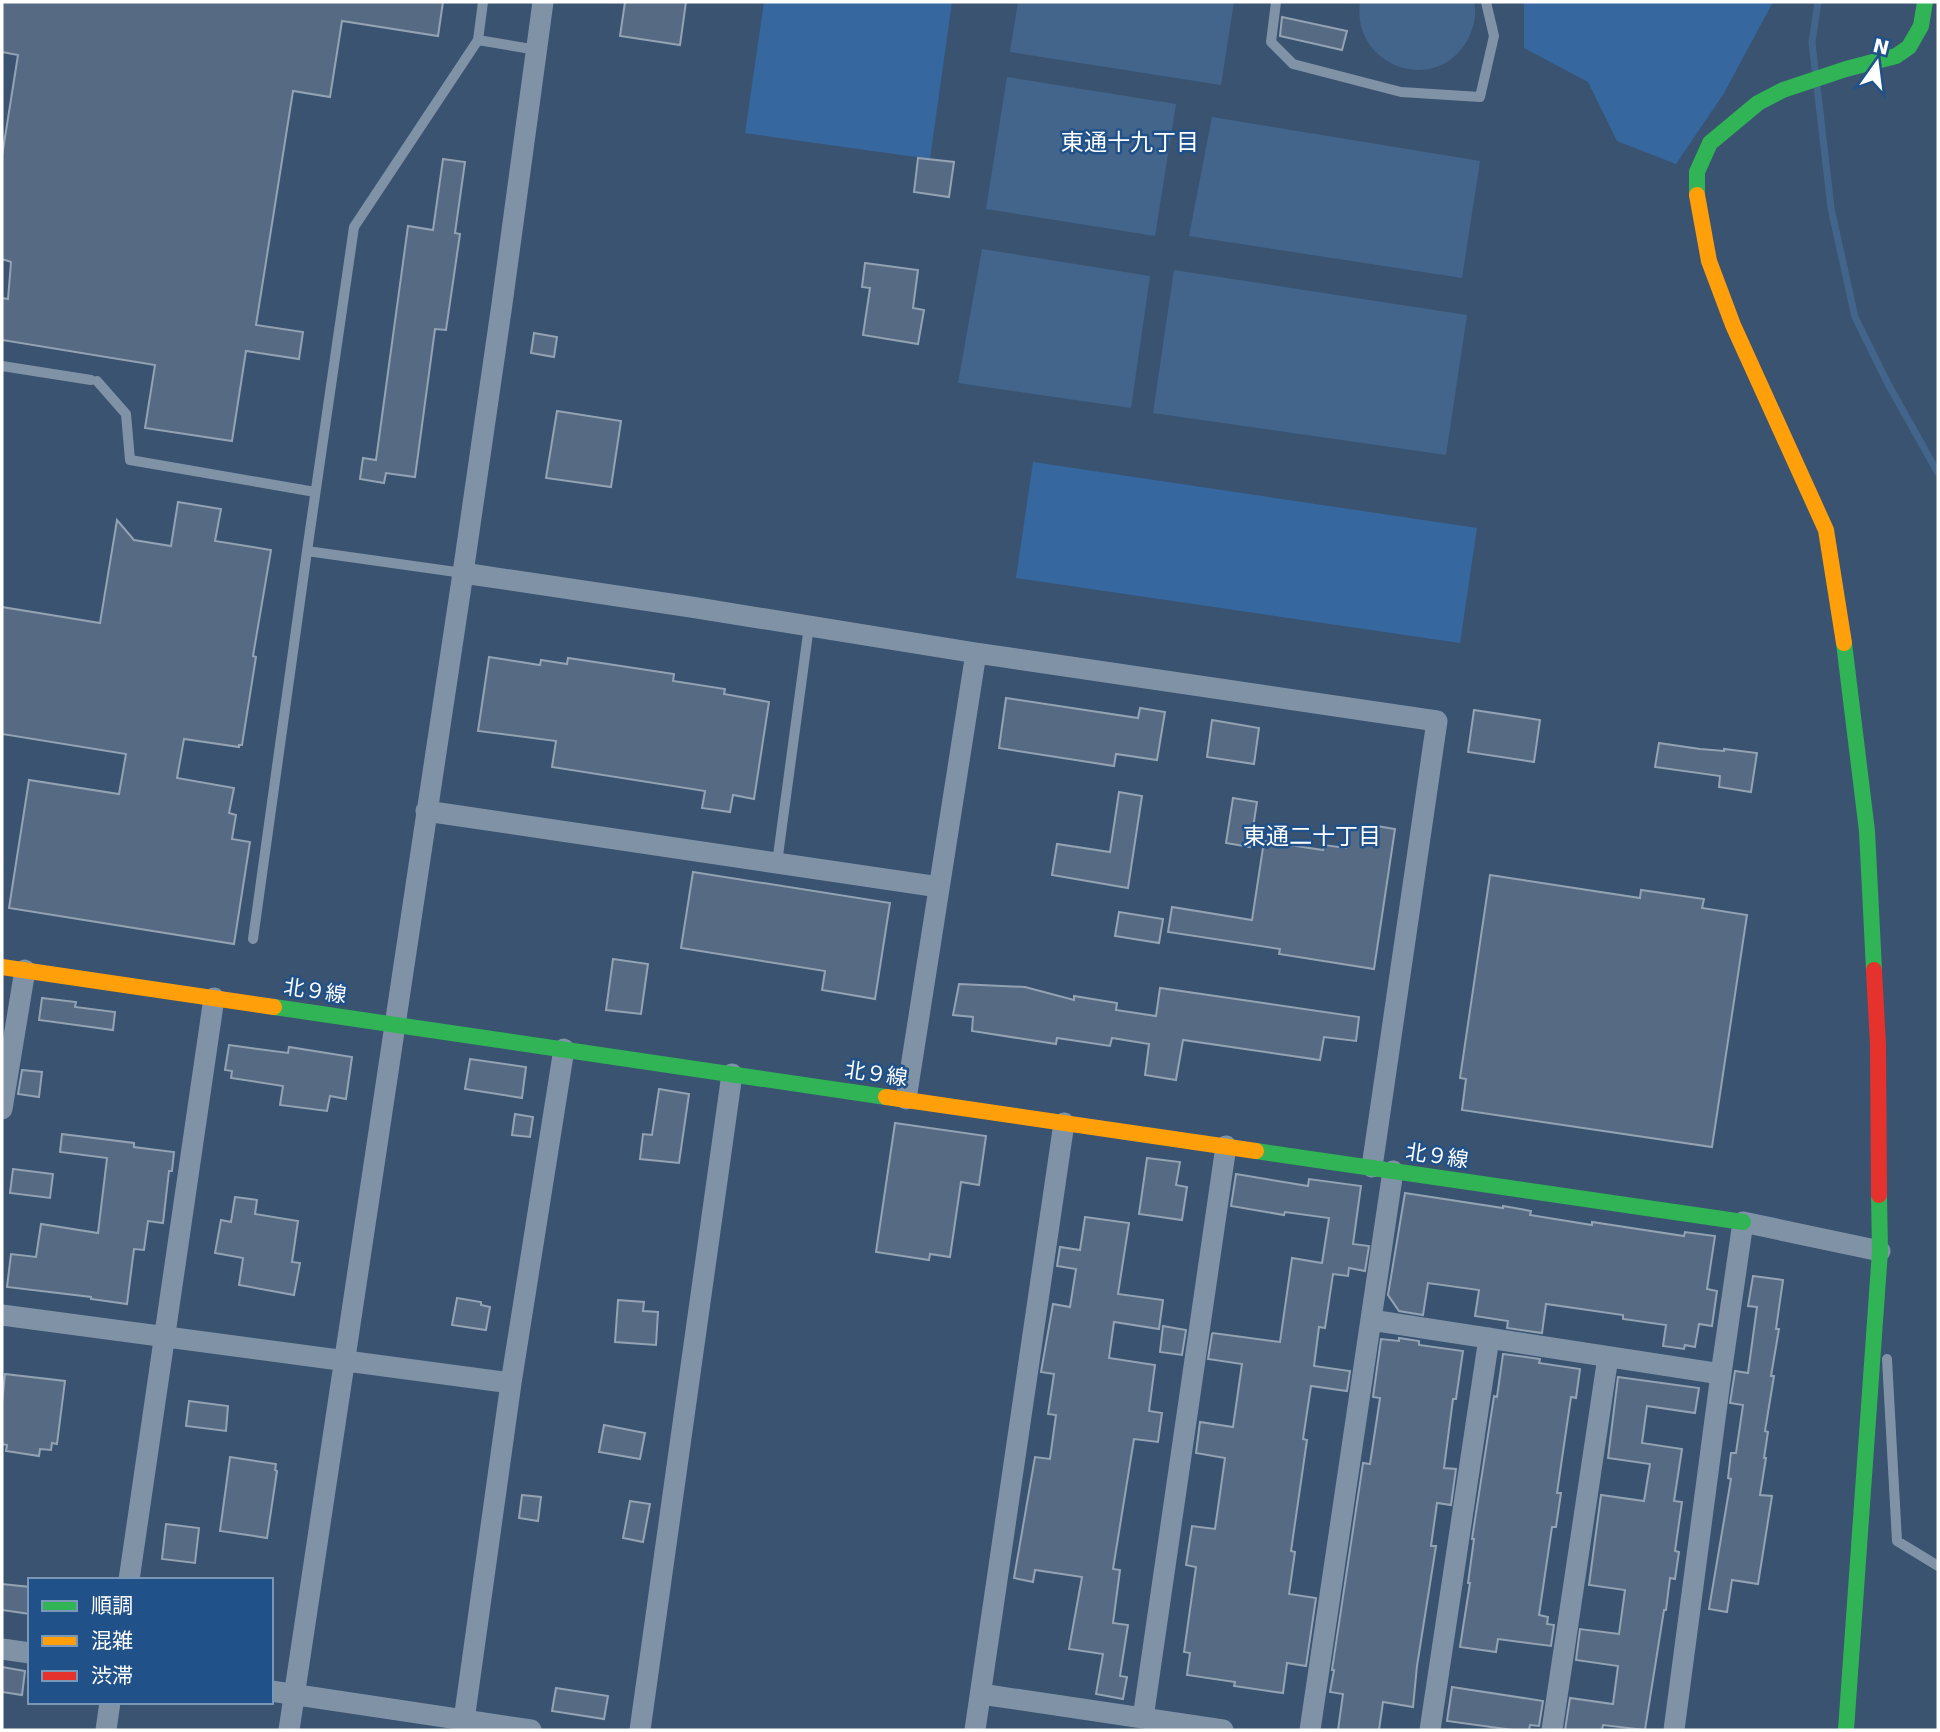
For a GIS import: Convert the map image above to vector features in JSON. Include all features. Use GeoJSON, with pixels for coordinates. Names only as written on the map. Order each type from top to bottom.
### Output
{"type":"FeatureCollection","features":[{"type":"Feature","properties":{"kind":"street"},"geometry":{"type":"LineString","coordinates":[[289,1730],[463,573],[543,2]]}},
{"type":"Feature","properties":{"kind":"street"},"geometry":{"type":"LineString","coordinates":[[1846,1730],[1880,1251],[1878,1045],[1867,831],[1843,636],[1826,530],[1732,325],[1709,261],[1697,200],[1697,172],[1710,143],[1758,103],[1783,90],[1896,56],[1909,47],[1921,26],[1925,2]]}},
{"type":"Feature","properties":{"kind":"street"},"geometry":{"type":"LineString","coordinates":[[463,573],[975,653],[1437,721],[1383,1169],[1371,1320],[1310,1730]]}},
{"type":"Feature","properties":{"kind":"street"},"geometry":{"type":"LineString","coordinates":[[906,1099],[975,653]]}},
{"type":"Feature","properties":{"kind":"street"},"geometry":{"type":"LineString","coordinates":[[426,811],[939,887]]}},
{"type":"Feature","properties":{"kind":"street","name":"北９線"},"geometry":{"type":"LineString","coordinates":[[2,967],[1743,1222]]}},
{"type":"Feature","properties":{"kind":"street"},"geometry":{"type":"LineString","coordinates":[[2,1109],[24,970]]}},
{"type":"Feature","properties":{"kind":"street"},"geometry":{"type":"LineString","coordinates":[[129,1578],[214,998]]}},
{"type":"Feature","properties":{"kind":"street"},"geometry":{"type":"LineString","coordinates":[[464,1720],[511,1383],[564,1049]]}},
{"type":"Feature","properties":{"kind":"street"},"geometry":{"type":"LineString","coordinates":[[640,1730],[733,1074]]}},
{"type":"Feature","properties":{"kind":"street"},"geometry":{"type":"LineString","coordinates":[[975,1730],[1064,1123]]}},
{"type":"Feature","properties":{"kind":"street"},"geometry":{"type":"LineString","coordinates":[[1143,1718],[1226,1146]]}},
{"type":"Feature","properties":{"kind":"street"},"geometry":{"type":"LineString","coordinates":[[1674,1730],[1743,1222],[1880,1251]]}},
{"type":"Feature","properties":{"kind":"street"},"geometry":{"type":"LineString","coordinates":[[2,1315],[511,1383]]}},
{"type":"Feature","properties":{"kind":"street"},"geometry":{"type":"LineString","coordinates":[[1371,1320],[1721,1374]]}},
{"type":"Feature","properties":{"kind":"street"},"geometry":{"type":"LineString","coordinates":[[1430,1730],[1489,1339]]}},
{"type":"Feature","properties":{"kind":"street"},"geometry":{"type":"LineString","coordinates":[[1552,1730],[1608,1357]]}},
{"type":"Feature","properties":{"kind":"street"},"geometry":{"type":"LineString","coordinates":[[2,1649],[28,1653]]}},
{"type":"Feature","properties":{"kind":"street"},"geometry":{"type":"LineString","coordinates":[[273,1691],[531,1730]]}},
{"type":"Feature","properties":{"kind":"street"},"geometry":{"type":"LineString","coordinates":[[981,1694],[1223,1730]]}},
{"type":"Feature","properties":{"kind":"street"},"geometry":{"type":"LineString","coordinates":[[106,1730],[110,1704]]}},
{"type":"Feature","properties":{"kind":"lane"},"geometry":{"type":"LineString","coordinates":[[254,939],[354,227],[478,40],[483,2]]}},
{"type":"Feature","properties":{"kind":"lane"},"geometry":{"type":"LineString","coordinates":[[1276,2],[1271,42],[1293,64],[1401,92],[1480,97],[1494,36],[1486,2]]}},
{"type":"Feature","properties":{"kind":"lane"},"geometry":{"type":"LineString","coordinates":[[478,40],[537,50]]}},
{"type":"Feature","properties":{"kind":"lane"},"geometry":{"type":"LineString","coordinates":[[2,366],[94,380],[126,414],[130,460],[316,492]]}},
{"type":"Feature","properties":{"kind":"lane"},"geometry":{"type":"LineString","coordinates":[[307,551],[463,573]]}},
{"type":"Feature","properties":{"kind":"lane"},"geometry":{"type":"LineString","coordinates":[[777,863],[809,626]]}},
{"type":"Feature","properties":{"kind":"lane"},"geometry":{"type":"LineString","coordinates":[[1880,1251],[1885,1334]]}},
{"type":"Feature","properties":{"kind":"lane"},"geometry":{"type":"LineString","coordinates":[[1886,1348],[1897,1541],[1938,1566]]}},
{"type":"Feature","properties":{"kind":"shaded area"},"geometry":{"type":"Polygon","coordinates":[[[764,2],[952,2],[930,159],[745,133],[764,2]]]}},
{"type":"Feature","properties":{"kind":"shaded area"},"geometry":{"type":"Polygon","coordinates":[[[1018,2],[1234,2],[1221,85],[1010,52],[1018,2]]]}},
{"type":"Feature","properties":{"kind":"shaded area"},"geometry":{"type":"Polygon","coordinates":[[[1360,2],[1474,2],[1474,21],[1468,39],[1454,57],[1437,67],[1418,70],[1399,67],[1382,58],[1369,43],[1361,25],[1360,2]]]}},
{"type":"Feature","properties":{"kind":"shaded area"},"geometry":{"type":"Polygon","coordinates":[[[1524,2],[1773,2],[1724,93],[1676,164],[1617,141],[1588,82],[1524,48],[1524,2]]]}},
{"type":"Feature","properties":{"kind":"shaded area"},"geometry":{"type":"Polygon","coordinates":[[[1007,77],[1176,104],[1155,236],[986,209],[1007,77]]]}},
{"type":"Feature","properties":{"kind":"shaded area"},"geometry":{"type":"Polygon","coordinates":[[[1212,117],[1480,161],[1462,278],[1189,236],[1212,117]]]}},
{"type":"Feature","properties":{"kind":"shaded area"},"geometry":{"type":"Polygon","coordinates":[[[982,249],[1150,276],[1131,408],[958,383],[982,249]]]}},
{"type":"Feature","properties":{"kind":"shaded area"},"geometry":{"type":"Polygon","coordinates":[[[1174,270],[1467,315],[1446,455],[1153,413],[1174,270]]]}},
{"type":"Feature","properties":{"kind":"shaded area"},"geometry":{"type":"Polygon","coordinates":[[[1033,462],[1477,528],[1460,643],[1016,578],[1033,462]]]}},
{"type":"Feature","properties":{"kind":"building"},"geometry":{"type":"Polygon","coordinates":[[[2,2],[443,2],[438,36],[342,21],[330,97],[293,91],[256,325],[303,332],[299,359],[246,351],[232,441],[145,428],[155,365],[2,340],[2,298],[8,299],[11,262],[2,259],[2,156],[18,55],[2,52],[2,2]]]}},
{"type":"Feature","properties":{"kind":"building"},"geometry":{"type":"Polygon","coordinates":[[[625,2],[686,2],[680,45],[620,36],[625,2]]]}},
{"type":"Feature","properties":{"kind":"building"},"geometry":{"type":"Polygon","coordinates":[[[1282,17],[1347,31],[1342,50],[1280,36],[1282,17]]]}},
{"type":"Feature","properties":{"kind":"building"},"geometry":{"type":"Polygon","coordinates":[[[918,158],[954,162],[949,197],[914,192],[918,158]]]}},
{"type":"Feature","properties":{"kind":"building"},"geometry":{"type":"Polygon","coordinates":[[[443,159],[465,162],[455,233],[460,234],[446,330],[435,329],[415,477],[386,473],[384,483],[360,479],[363,458],[376,460],[408,226],[433,230],[443,159]]]}},
{"type":"Feature","properties":{"kind":"building"},"geometry":{"type":"Polygon","coordinates":[[[865,263],[918,270],[913,308],[924,310],[918,344],[863,335],[870,288],[862,287],[865,263]]]}},
{"type":"Feature","properties":{"kind":"building"},"geometry":{"type":"Polygon","coordinates":[[[534,333],[557,337],[554,357],[531,353],[534,333]]]}},
{"type":"Feature","properties":{"kind":"building"},"geometry":{"type":"Polygon","coordinates":[[[557,411],[621,421],[611,487],[546,478],[557,411]]]}},
{"type":"Feature","properties":{"kind":"building"},"geometry":{"type":"Polygon","coordinates":[[[178,502],[221,509],[215,541],[271,550],[253,656],[256,657],[242,745],[239,747],[184,739],[177,778],[234,788],[229,813],[236,815],[232,839],[250,842],[234,944],[9,908],[29,780],[119,794],[126,754],[2,734],[2,607],[100,623],[117,520],[134,540],[171,546],[178,502]]]}},
{"type":"Feature","properties":{"kind":"building"},"geometry":{"type":"Polygon","coordinates":[[[489,657],[540,665],[541,660],[567,664],[568,658],[674,674],[673,681],[725,689],[724,694],[769,702],[754,799],[733,795],[730,812],[702,808],[705,791],[552,767],[556,741],[478,731],[489,657]]]}},
{"type":"Feature","properties":{"kind":"building"},"geometry":{"type":"Polygon","coordinates":[[[1006,698],[1138,718],[1140,708],[1165,712],[1157,760],[1116,754],[1114,766],[999,748],[1006,698]]]}},
{"type":"Feature","properties":{"kind":"building"},"geometry":{"type":"Polygon","coordinates":[[[1474,710],[1540,720],[1534,762],[1468,752],[1474,710]]]}},
{"type":"Feature","properties":{"kind":"building"},"geometry":{"type":"Polygon","coordinates":[[[1212,720],[1259,728],[1254,764],[1207,757],[1212,720]]]}},
{"type":"Feature","properties":{"kind":"building"},"geometry":{"type":"Polygon","coordinates":[[[1659,743],[1757,753],[1751,792],[1719,787],[1720,776],[1655,767],[1659,743]]]}},
{"type":"Feature","properties":{"kind":"building"},"geometry":{"type":"Polygon","coordinates":[[[1119,792],[1142,796],[1128,888],[1052,875],[1057,844],[1110,852],[1119,792]]]}},
{"type":"Feature","properties":{"kind":"building"},"geometry":{"type":"Polygon","coordinates":[[[1233,798],[1257,802],[1250,847],[1226,843],[1233,798]]]}},
{"type":"Feature","properties":{"kind":"building"},"geometry":{"type":"Polygon","coordinates":[[[1371,825],[1395,829],[1374,969],[1279,954],[1280,949],[1168,932],[1172,907],[1252,920],[1264,841],[1323,850],[1324,845],[1346,848],[1350,828],[1370,831],[1371,825]]]}},
{"type":"Feature","properties":{"kind":"building"},"geometry":{"type":"Polygon","coordinates":[[[693,872],[890,903],[875,999],[822,990],[825,971],[681,948],[693,872]]]}},
{"type":"Feature","properties":{"kind":"building"},"geometry":{"type":"Polygon","coordinates":[[[1490,875],[1640,898],[1641,890],[1704,899],[1702,908],[1747,915],[1712,1147],[1462,1110],[1466,1079],[1460,1078],[1490,875]]]}},
{"type":"Feature","properties":{"kind":"building"},"geometry":{"type":"Polygon","coordinates":[[[1119,912],[1163,919],[1159,943],[1115,936],[1119,912]]]}},
{"type":"Feature","properties":{"kind":"building"},"geometry":{"type":"Polygon","coordinates":[[[613,959],[648,964],[641,1014],[606,1010],[613,959]]]}},
{"type":"Feature","properties":{"kind":"building"},"geometry":{"type":"Polygon","coordinates":[[[959,984],[1025,987],[1074,1000],[1074,996],[1117,1003],[1116,1010],[1156,1016],[1160,988],[1359,1017],[1356,1041],[1324,1037],[1320,1060],[1183,1040],[1176,1080],[1145,1075],[1149,1044],[1112,1038],[1110,1046],[1057,1038],[1056,1044],[972,1031],[973,1017],[953,1015],[959,984]]]}},
{"type":"Feature","properties":{"kind":"building"},"geometry":{"type":"Polygon","coordinates":[[[42,998],[76,1002],[75,1007],[115,1012],[113,1030],[39,1020],[42,998]]]}},
{"type":"Feature","properties":{"kind":"building"},"geometry":{"type":"Polygon","coordinates":[[[229,1045],[288,1053],[289,1047],[352,1057],[346,1099],[330,1096],[327,1111],[280,1105],[283,1086],[231,1078],[232,1071],[225,1070],[229,1045]]]}},
{"type":"Feature","properties":{"kind":"building"},"geometry":{"type":"Polygon","coordinates":[[[470,1059],[526,1067],[522,1098],[465,1089],[470,1059]]]}},
{"type":"Feature","properties":{"kind":"building"},"geometry":{"type":"Polygon","coordinates":[[[22,1070],[42,1072],[39,1097],[18,1094],[22,1070]]]}},
{"type":"Feature","properties":{"kind":"building"},"geometry":{"type":"Polygon","coordinates":[[[659,1089],[689,1094],[679,1163],[640,1159],[643,1134],[652,1135],[659,1089]]]}},
{"type":"Feature","properties":{"kind":"building"},"geometry":{"type":"Polygon","coordinates":[[[515,1114],[533,1117],[530,1137],[512,1135],[515,1114]]]}},
{"type":"Feature","properties":{"kind":"building"},"geometry":{"type":"Polygon","coordinates":[[[895,1123],[986,1136],[979,1185],[961,1182],[950,1257],[930,1254],[929,1260],[876,1252],[895,1123]]]}},
{"type":"Feature","properties":{"kind":"building"},"geometry":{"type":"Polygon","coordinates":[[[62,1134],[134,1143],[134,1147],[174,1152],[163,1223],[148,1221],[144,1250],[134,1249],[127,1304],[7,1287],[11,1254],[36,1257],[41,1224],[98,1233],[107,1158],[60,1152],[62,1134]]]}},
{"type":"Feature","properties":{"kind":"building"},"geometry":{"type":"Polygon","coordinates":[[[1147,1158],[1180,1162],[1176,1185],[1187,1187],[1182,1220],[1139,1214],[1147,1158]]]}},
{"type":"Feature","properties":{"kind":"building"},"geometry":{"type":"Polygon","coordinates":[[[13,1169],[53,1174],[50,1198],[10,1193],[13,1169]]]}},
{"type":"Feature","properties":{"kind":"building"},"geometry":{"type":"Polygon","coordinates":[[[1236,1174],[1308,1186],[1309,1179],[1361,1186],[1353,1244],[1369,1246],[1365,1271],[1349,1268],[1348,1276],[1333,1274],[1325,1328],[1319,1327],[1314,1366],[1350,1371],[1347,1391],[1311,1386],[1303,1439],[1307,1440],[1291,1551],[1295,1552],[1289,1594],[1316,1598],[1306,1666],[1287,1663],[1283,1693],[1234,1686],[1235,1682],[1187,1675],[1190,1653],[1184,1652],[1196,1567],[1186,1565],[1192,1526],[1215,1529],[1225,1458],[1196,1453],[1200,1422],[1233,1427],[1242,1364],[1208,1359],[1212,1334],[1280,1342],[1292,1258],[1322,1263],[1329,1218],[1285,1212],[1284,1215],[1231,1206],[1236,1174]]]}},
{"type":"Feature","properties":{"kind":"building"},"geometry":{"type":"Polygon","coordinates":[[[1405,1193],[1503,1206],[1531,1211],[1530,1215],[1592,1225],[1592,1222],[1684,1236],[1685,1232],[1715,1236],[1707,1289],[1717,1291],[1712,1326],[1699,1324],[1695,1347],[1685,1345],[1684,1349],[1663,1346],[1666,1325],[1623,1319],[1623,1315],[1546,1304],[1542,1333],[1507,1328],[1508,1321],[1475,1316],[1479,1290],[1428,1283],[1423,1315],[1399,1311],[1388,1295],[1405,1193]]]}},
{"type":"Feature","properties":{"kind":"building"},"geometry":{"type":"Polygon","coordinates":[[[235,1197],[257,1200],[255,1214],[298,1221],[292,1262],[300,1263],[294,1295],[239,1285],[243,1258],[215,1253],[221,1220],[231,1222],[235,1197]]]}},
{"type":"Feature","properties":{"kind":"building"},"geometry":{"type":"Polygon","coordinates":[[[1085,1217],[1129,1223],[1118,1294],[1163,1300],[1159,1329],[1114,1322],[1109,1358],[1155,1365],[1149,1411],[1162,1413],[1158,1442],[1134,1439],[1113,1569],[1120,1570],[1113,1623],[1128,1625],[1120,1676],[1127,1677],[1123,1699],[1096,1694],[1103,1654],[1069,1649],[1082,1577],[1035,1570],[1033,1582],[1014,1578],[1035,1457],[1050,1459],[1056,1415],[1048,1414],[1054,1374],[1041,1372],[1053,1304],[1070,1307],[1076,1269],[1057,1266],[1060,1247],[1080,1250],[1085,1217]]]}},
{"type":"Feature","properties":{"kind":"building"},"geometry":{"type":"Polygon","coordinates":[[[1753,1276],[1783,1280],[1760,1495],[1772,1496],[1758,1584],[1732,1580],[1727,1612],[1709,1609],[1731,1479],[1728,1478],[1731,1453],[1736,1453],[1743,1405],[1730,1403],[1735,1371],[1748,1373],[1757,1307],[1748,1306],[1753,1276]]]}},
{"type":"Feature","properties":{"kind":"building"},"geometry":{"type":"Polygon","coordinates":[[[457,1298],[481,1302],[481,1305],[490,1307],[486,1330],[452,1325],[457,1298]]]}},
{"type":"Feature","properties":{"kind":"building"},"geometry":{"type":"Polygon","coordinates":[[[618,1300],[644,1302],[643,1311],[658,1312],[656,1345],[615,1342],[618,1300]]]}},
{"type":"Feature","properties":{"kind":"building"},"geometry":{"type":"Polygon","coordinates":[[[1163,1326],[1186,1330],[1182,1355],[1160,1352],[1163,1326]]]}},
{"type":"Feature","properties":{"kind":"building"},"geometry":{"type":"Polygon","coordinates":[[[1399,1338],[1419,1341],[1419,1345],[1463,1351],[1456,1399],[1453,1399],[1444,1468],[1456,1469],[1451,1505],[1437,1503],[1431,1546],[1436,1546],[1413,1707],[1383,1702],[1379,1730],[1338,1730],[1343,1694],[1330,1692],[1332,1670],[1363,1463],[1370,1464],[1380,1398],[1373,1397],[1381,1339],[1399,1341],[1399,1338]]]}},
{"type":"Feature","properties":{"kind":"building"},"geometry":{"type":"Polygon","coordinates":[[[1503,1354],[1540,1359],[1539,1363],[1580,1369],[1576,1398],[1571,1397],[1557,1493],[1561,1493],[1556,1527],[1552,1527],[1539,1615],[1548,1617],[1547,1624],[1554,1625],[1551,1646],[1498,1639],[1496,1652],[1460,1647],[1470,1583],[1472,1539],[1503,1354]]]}},
{"type":"Feature","properties":{"kind":"building"},"geometry":{"type":"Polygon","coordinates":[[[5,1374],[65,1381],[57,1444],[52,1443],[51,1450],[40,1449],[39,1456],[6,1451],[7,1445],[2,1444],[5,1374]]]}},
{"type":"Feature","properties":{"kind":"building"},"geometry":{"type":"Polygon","coordinates":[[[1618,1377],[1699,1388],[1695,1413],[1647,1406],[1642,1443],[1682,1449],[1674,1501],[1682,1502],[1675,1551],[1679,1552],[1675,1579],[1670,1578],[1645,1730],[1603,1725],[1602,1730],[1565,1730],[1570,1698],[1613,1704],[1618,1666],[1576,1660],[1580,1629],[1619,1634],[1625,1590],[1589,1585],[1601,1495],[1644,1501],[1650,1464],[1608,1458],[1618,1377]]]}},
{"type":"Feature","properties":{"kind":"building"},"geometry":{"type":"Polygon","coordinates":[[[189,1401],[228,1406],[226,1431],[186,1426],[189,1401]]]}},
{"type":"Feature","properties":{"kind":"building"},"geometry":{"type":"Polygon","coordinates":[[[604,1425],[645,1433],[640,1459],[599,1452],[604,1425]]]}},
{"type":"Feature","properties":{"kind":"building"},"geometry":{"type":"Polygon","coordinates":[[[230,1457],[276,1464],[267,1538],[220,1531],[230,1457]]]}},
{"type":"Feature","properties":{"kind":"building"},"geometry":{"type":"Polygon","coordinates":[[[522,1495],[541,1497],[538,1521],[519,1518],[522,1495]]]}},
{"type":"Feature","properties":{"kind":"building"},"geometry":{"type":"Polygon","coordinates":[[[630,1501],[650,1504],[643,1542],[623,1538],[630,1501]]]}},
{"type":"Feature","properties":{"kind":"building"},"geometry":{"type":"Polygon","coordinates":[[[166,1524],[199,1528],[195,1563],[162,1559],[166,1524]]]}},
{"type":"Feature","properties":{"kind":"building"},"geometry":{"type":"Polygon","coordinates":[[[2,1584],[28,1587],[28,1614],[2,1610],[2,1584]]]}},
{"type":"Feature","properties":{"kind":"building"},"geometry":{"type":"Polygon","coordinates":[[[2,1667],[25,1671],[22,1695],[2,1692],[2,1667]]]}},
{"type":"Feature","properties":{"kind":"building"},"geometry":{"type":"Polygon","coordinates":[[[1452,1687],[1543,1701],[1539,1726],[1530,1725],[1529,1730],[1513,1730],[1447,1721],[1452,1687]]]}},
{"type":"Feature","properties":{"kind":"building"},"geometry":{"type":"Polygon","coordinates":[[[556,1688],[608,1696],[604,1719],[552,1711],[556,1688]]]}},
{"type":"Feature","properties":{"kind":"waterway"},"geometry":{"type":"LineString","coordinates":[[1815,70],[1812,42],[1818,2]]}},
{"type":"Feature","properties":{"kind":"waterway"},"geometry":{"type":"LineString","coordinates":[[1817,86],[1831,208],[1855,317],[1888,384],[1938,473]]}},
{"type":"Feature","properties":{"kind":"traffic: fast"},"geometry":{"type":"LineString","coordinates":[[1697,195],[1697,172],[1710,143],[1758,103],[1783,90],[1896,56],[1909,47],[1921,26],[1925,2]]}},
{"type":"Feature","properties":{"kind":"traffic: fast"},"geometry":{"type":"LineString","coordinates":[[1844,643],[1867,831],[1874,970]]}},
{"type":"Feature","properties":{"kind":"traffic: fast"},"geometry":{"type":"LineString","coordinates":[[274,1007],[886,1097]]}},
{"type":"Feature","properties":{"kind":"traffic: fast"},"geometry":{"type":"LineString","coordinates":[[1256,1151],[1743,1222]]}},
{"type":"Feature","properties":{"kind":"traffic: fast"},"geometry":{"type":"LineString","coordinates":[[1846,1730],[1880,1251],[1879,1195]]}},
{"type":"Feature","properties":{"kind":"traffic: slow"},"geometry":{"type":"LineString","coordinates":[[1697,195],[1709,261],[1733,325],[1826,530],[1844,643]]}},
{"type":"Feature","properties":{"kind":"traffic: slow"},"geometry":{"type":"LineString","coordinates":[[2,967],[274,1007]]}},
{"type":"Feature","properties":{"kind":"traffic: slow"},"geometry":{"type":"LineString","coordinates":[[886,1097],[1256,1151]]}},
{"type":"Feature","properties":{"kind":"traffic: jam"},"geometry":{"type":"LineString","coordinates":[[1874,970],[1878,1045],[1879,1195]]}},
{"type":"Feature","properties":{"kind":"district","name":"東通十九丁目"},"geometry":{"type":"Point","coordinates":[1130,142]}},
{"type":"Feature","properties":{"kind":"district","name":"東通二十丁目"},"geometry":{"type":"Point","coordinates":[1312,836]}}]}
